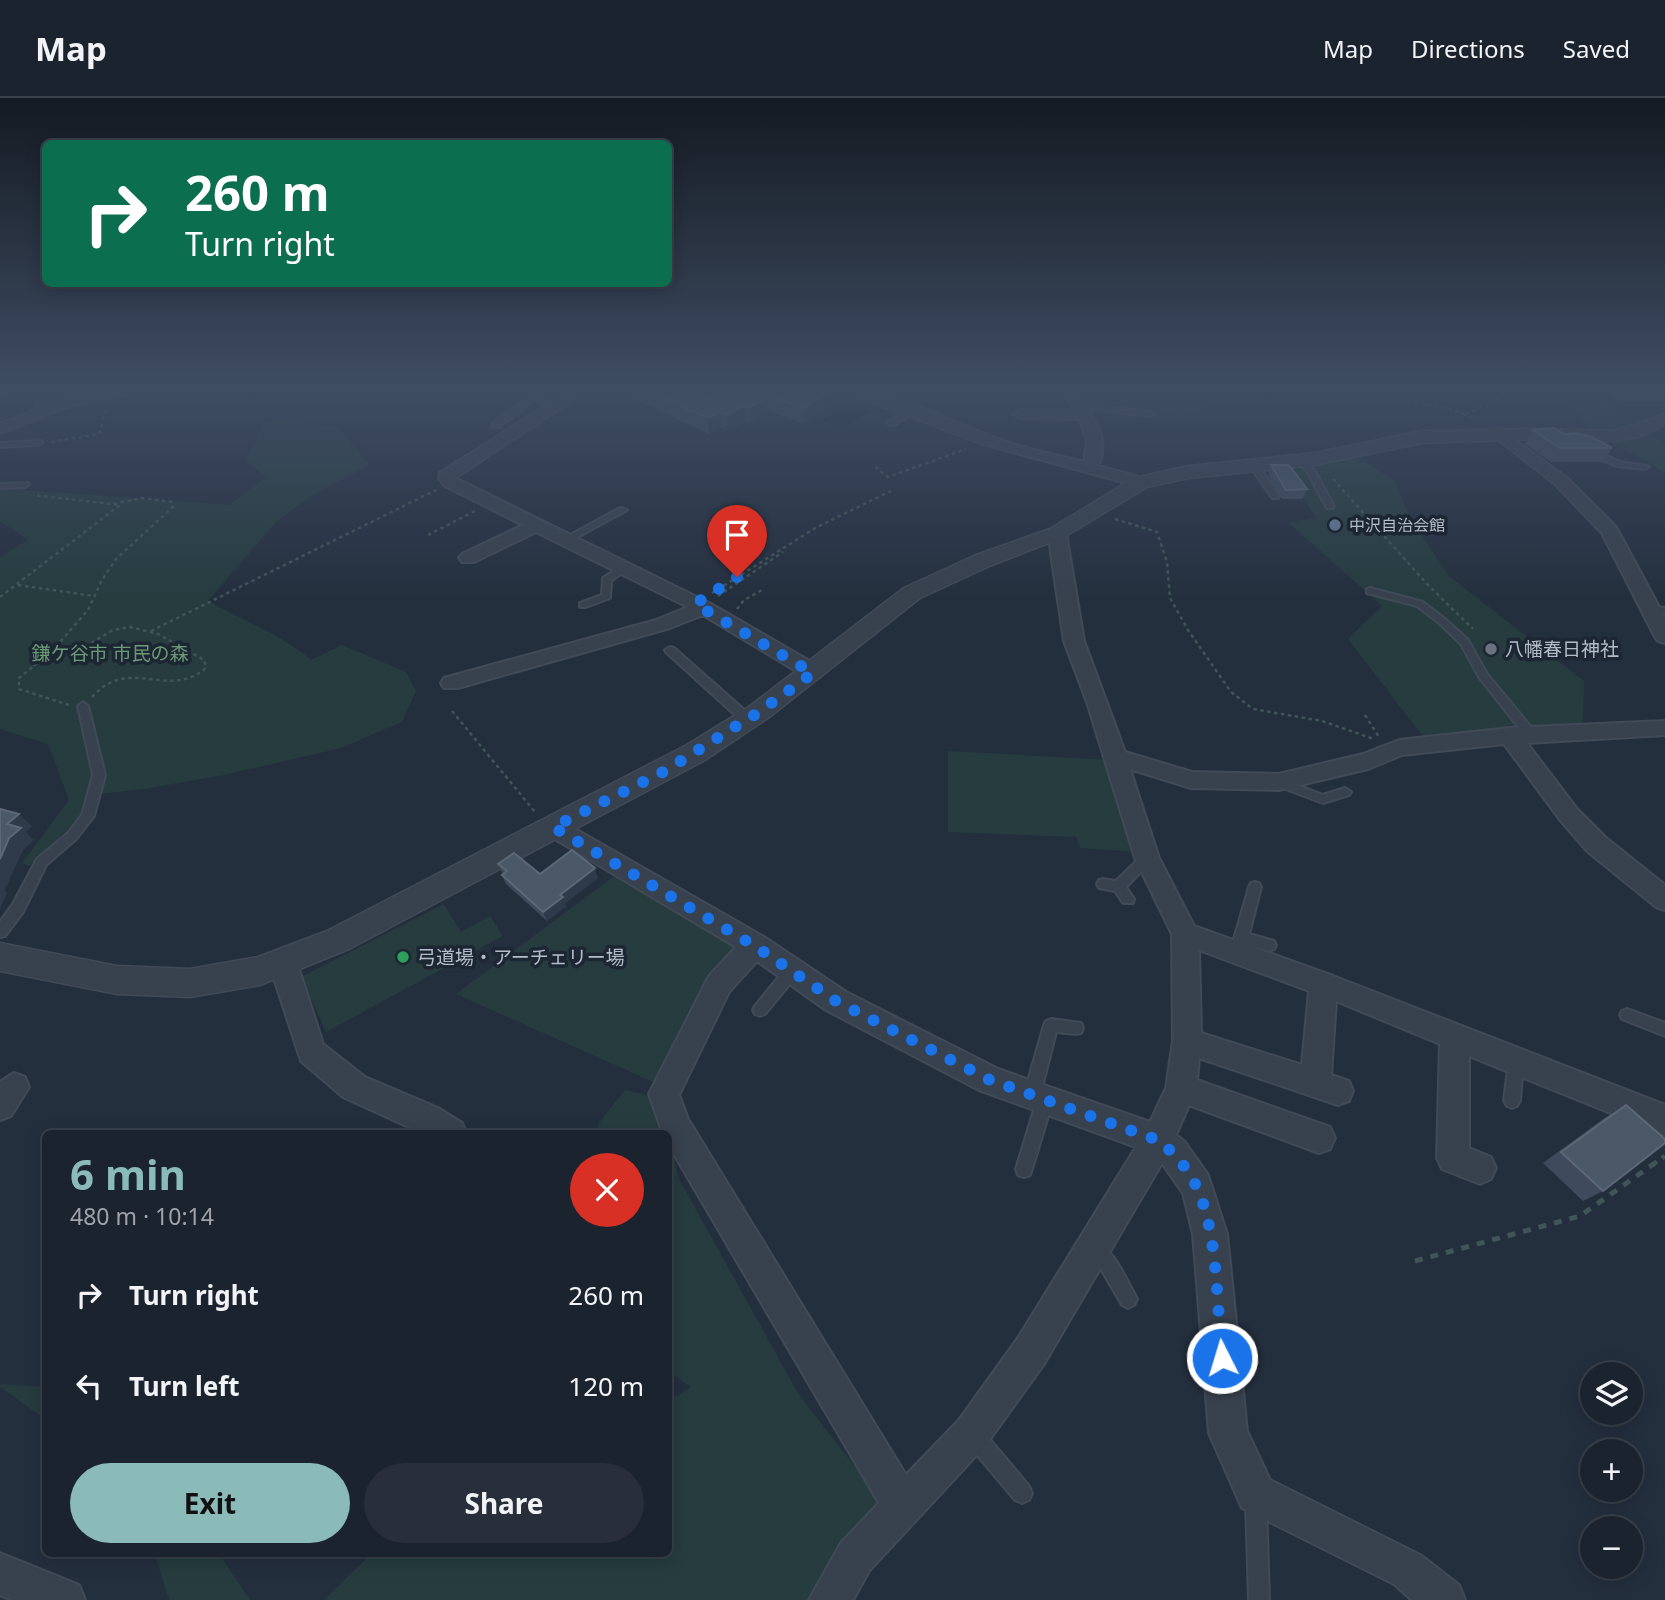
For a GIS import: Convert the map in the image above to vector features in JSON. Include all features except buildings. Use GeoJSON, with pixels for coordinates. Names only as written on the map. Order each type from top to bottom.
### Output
{"type":"FeatureCollection","features":[{"type":"Feature","properties":{"kind":"street"},"geometry":{"type":"LineString","coordinates":[[472,458],[448,473],[447,478],[451,483],[700,606],[813,673]]}},
{"type":"Feature","properties":{"kind":"street"},"geometry":{"type":"LineString","coordinates":[[1052,458],[1141,482]]}},
{"type":"Feature","properties":{"kind":"street"},"geometry":{"type":"LineString","coordinates":[[1087,468],[1092,464],[1093,458]]}},
{"type":"Feature","properties":{"kind":"street"},"geometry":{"type":"LineString","coordinates":[[0,957],[117,980],[190,983],[260,971],[283,963],[338,940],[663,772],[813,673],[912,593],[984,560],[1057,533],[1141,482],[1189,472],[1255,467],[1317,458]]}},
{"type":"Feature","properties":{"kind":"street"},"geometry":{"type":"LineString","coordinates":[[1532,458],[1562,481],[1605,525],[1658,611],[1665,637]]}},
{"type":"Feature","properties":{"kind":"street"},"geometry":{"type":"LineString","coordinates":[[468,558],[537,525]]}},
{"type":"Feature","properties":{"kind":"street"},"geometry":{"type":"LineString","coordinates":[[831,1600],[855,1557],[972,1433],[1031,1351],[1158,1140],[1181,1088],[1187,1041],[1185,934],[1147,858],[1098,702],[1074,641],[1057,533]]}},
{"type":"Feature","properties":{"kind":"street"},"geometry":{"type":"LineString","coordinates":[[451,683],[650,628],[700,606]]}},
{"type":"Feature","properties":{"kind":"street"},"geometry":{"type":"LineString","coordinates":[[1116,758],[1146,764],[1191,780],[1279,782],[1368,761],[1399,748],[1520,736],[1665,728]]}},
{"type":"Feature","properties":{"kind":"street"},"geometry":{"type":"LineString","coordinates":[[1520,736],[1569,815],[1596,844],[1665,900]]}},
{"type":"Feature","properties":{"kind":"street"},"geometry":{"type":"LineString","coordinates":[[553,827],[755,946],[836,1001],[990,1080],[1158,1140],[1173,1152],[1197,1186],[1210,1234],[1228,1433],[1256,1494],[1408,1570],[1444,1600]]}},
{"type":"Feature","properties":{"kind":"street"},"geometry":{"type":"LineString","coordinates":[[1185,934],[1239,946],[1323,984],[1665,1119]]}},
{"type":"Feature","properties":{"kind":"street"},"geometry":{"type":"LineString","coordinates":[[755,946],[719,985],[664,1094],[676,1126],[902,1505]]}},
{"type":"Feature","properties":{"kind":"street"},"geometry":{"type":"LineString","coordinates":[[283,963],[311,1052],[354,1087],[427,1118],[446,1130]]}},
{"type":"Feature","properties":{"kind":"street"},"geometry":{"type":"LineString","coordinates":[[1187,1041],[1326,1087],[1323,984]]}},
{"type":"Feature","properties":{"kind":"street"},"geometry":{"type":"LineString","coordinates":[[1455,1037],[1453,1158],[1480,1168]]}},
{"type":"Feature","properties":{"kind":"street"},"geometry":{"type":"LineString","coordinates":[[1181,1088],[1319,1139]]}},
{"type":"Feature","properties":{"kind":"street"},"geometry":{"type":"LineString","coordinates":[[0,1574],[64,1600]]}},
{"type":"Feature","properties":{"kind":"lane"},"geometry":{"type":"LineString","coordinates":[[1607,458],[1619,464],[1645,467]]}},
{"type":"Feature","properties":{"kind":"lane"},"geometry":{"type":"LineString","coordinates":[[1308,460],[1310,470],[1330,506]]}},
{"type":"Feature","properties":{"kind":"lane"},"geometry":{"type":"LineString","coordinates":[[1255,467],[1275,496]]}},
{"type":"Feature","properties":{"kind":"lane"},"geometry":{"type":"LineString","coordinates":[[0,486],[25,490]]}},
{"type":"Feature","properties":{"kind":"lane"},"geometry":{"type":"LineString","coordinates":[[567,539],[623,510]]}},
{"type":"Feature","properties":{"kind":"lane"},"geometry":{"type":"LineString","coordinates":[[583,606],[607,596],[606,580],[624,567]]}},
{"type":"Feature","properties":{"kind":"lane"},"geometry":{"type":"LineString","coordinates":[[1370,591],[1420,604],[1465,642],[1520,736]]}},
{"type":"Feature","properties":{"kind":"lane"},"geometry":{"type":"LineString","coordinates":[[670,650],[747,719]]}},
{"type":"Feature","properties":{"kind":"lane"},"geometry":{"type":"LineString","coordinates":[[0,932],[18,908],[41,862],[72,836],[88,816],[99,775],[83,706]]}},
{"type":"Feature","properties":{"kind":"lane"},"geometry":{"type":"LineString","coordinates":[[1279,782],[1325,804],[1345,792]]}},
{"type":"Feature","properties":{"kind":"lane"},"geometry":{"type":"LineString","coordinates":[[1119,887],[1147,858]]}},
{"type":"Feature","properties":{"kind":"lane"},"geometry":{"type":"LineString","coordinates":[[1103,884],[1119,887],[1128,899]]}},
{"type":"Feature","properties":{"kind":"lane"},"geometry":{"type":"LineString","coordinates":[[1255,887],[1239,946],[1269,945]]}},
{"type":"Feature","properties":{"kind":"lane"},"geometry":{"type":"LineString","coordinates":[[760,1010],[792,971]]}},
{"type":"Feature","properties":{"kind":"lane"},"geometry":{"type":"LineString","coordinates":[[1627,1015],[1665,1030]]}},
{"type":"Feature","properties":{"kind":"lane"},"geometry":{"type":"LineString","coordinates":[[1024,1169],[1051,1025],[1076,1028]]}},
{"type":"Feature","properties":{"kind":"lane"},"geometry":{"type":"LineString","coordinates":[[1513,1101],[1516,1061]]}},
{"type":"Feature","properties":{"kind":"lane"},"geometry":{"type":"LineString","coordinates":[[1093,1248],[1106,1261],[1128,1299]]}},
{"type":"Feature","properties":{"kind":"lane"},"geometry":{"type":"LineString","coordinates":[[972,1433],[1022,1493]]}},
{"type":"Feature","properties":{"kind":"lane"},"geometry":{"type":"LineString","coordinates":[[1256,1494],[1259,1600]]}},
{"type":"Feature","properties":{"kind":"path"},"geometry":{"type":"LineString","coordinates":[[875,467],[888,477],[939,458]]}},
{"type":"Feature","properties":{"kind":"path"},"geometry":{"type":"LineString","coordinates":[[1308,460],[1474,629]]}},
{"type":"Feature","properties":{"kind":"path"},"geometry":{"type":"LineString","coordinates":[[150,631],[451,483]]}},
{"type":"Feature","properties":{"kind":"path"},"geometry":{"type":"LineString","coordinates":[[0,597],[120,505],[25,490]]}},
{"type":"Feature","properties":{"kind":"path"},"geometry":{"type":"LineString","coordinates":[[700,606],[788,544],[891,491]]}},
{"type":"Feature","properties":{"kind":"path"},"geometry":{"type":"LineString","coordinates":[[33,665],[82,650],[113,629],[130,626],[150,631],[204,660],[206,668],[201,674],[187,680],[160,681],[145,677],[110,679],[97,686],[83,706],[60,704],[19,689],[19,678],[33,665],[52,651],[88,610],[102,580],[117,559],[170,513],[173,507],[172,502],[161,499],[140,498],[113,504]]}},
{"type":"Feature","properties":{"kind":"path"},"geometry":{"type":"LineString","coordinates":[[428,535],[493,502]]}},
{"type":"Feature","properties":{"kind":"path"},"geometry":{"type":"LineString","coordinates":[[1093,510],[1157,532],[1167,562],[1170,598],[1188,630],[1231,692],[1253,709],[1322,721],[1381,742],[1365,715]]}},
{"type":"Feature","properties":{"kind":"path"},"geometry":{"type":"LineString","coordinates":[[700,606],[783,552]]}},
{"type":"Feature","properties":{"kind":"path"},"geometry":{"type":"LineString","coordinates":[[16,585],[95,596]]}},
{"type":"Feature","properties":{"kind":"path"},"geometry":{"type":"LineString","coordinates":[[726,621],[744,600],[762,590]]}},
{"type":"Feature","properties":{"kind":"path"},"geometry":{"type":"LineString","coordinates":[[452,711],[540,819],[553,827]]}},
{"type":"Feature","properties":{"kind":"path"},"geometry":{"type":"LineString","coordinates":[[1415,1261],[1580,1216],[1665,1156]]}},
{"type":"Feature","properties":{"kind":"green space","name":"鎌ケ谷市 市民の森"},"geometry":{"type":"Polygon","coordinates":[[[247,458],[364,458],[370,465],[309,497],[276,522],[208,601],[275,635],[311,660],[342,645],[406,672],[416,691],[402,722],[341,748],[224,775],[99,794],[67,830],[29,866],[22,863],[69,800],[48,744],[0,729],[0,557],[28,540],[0,521],[0,481],[22,482],[25,490],[229,505],[266,477],[246,461],[247,458]]]}},
{"type":"Feature","properties":{"kind":"green space"},"geometry":{"type":"Polygon","coordinates":[[[1335,458],[1359,458],[1395,481],[1409,516],[1449,576],[1584,681],[1583,724],[1425,739],[1348,639],[1382,606],[1289,523],[1316,518],[1303,497],[1307,490],[1286,469],[1335,458]]]}},
{"type":"Feature","properties":{"kind":"green space"},"geometry":{"type":"Polygon","coordinates":[[[1639,458],[1665,458],[1665,473],[1639,458]]]}},
{"type":"Feature","properties":{"kind":"green space"},"geometry":{"type":"Polygon","coordinates":[[[948,751],[1111,760],[1140,852],[1080,848],[1076,837],[948,832],[948,751]]]}},
{"type":"Feature","properties":{"kind":"green space"},"geometry":{"type":"Polygon","coordinates":[[[621,871],[745,945],[660,1085],[456,994],[621,871]]]}},
{"type":"Feature","properties":{"kind":"green space","name":"弓道場・アーチェリー場"},"geometry":{"type":"Polygon","coordinates":[[[444,904],[461,932],[490,916],[503,936],[326,1032],[301,977],[444,904]]]}},
{"type":"Feature","properties":{"kind":"green space"},"geometry":{"type":"Polygon","coordinates":[[[625,1090],[659,1098],[667,1130],[596,1130],[625,1090]]]}},
{"type":"Feature","properties":{"kind":"green space"},"geometry":{"type":"Polygon","coordinates":[[[672,1149],[679,1179],[799,1395],[883,1502],[818,1600],[324,1600],[368,1557],[672,1557],[672,1399],[691,1387],[672,1374],[672,1149]]]}},
{"type":"Feature","properties":{"kind":"green space"},"geometry":{"type":"Polygon","coordinates":[[[0,1384],[42,1387],[42,1417],[0,1387],[0,1384]]]}},
{"type":"Feature","properties":{"kind":"green space"},"geometry":{"type":"Polygon","coordinates":[[[156,1557],[221,1557],[250,1600],[169,1600],[156,1557]]]}},
{"type":"Feature","properties":{"kind":"place","name":"中沢自治会館"},"geometry":{"type":"Point","coordinates":[1335,525]}},
{"type":"Feature","properties":{"kind":"place","name":"八幡春日神社"},"geometry":{"type":"Point","coordinates":[1491,649]}},
{"type":"Feature","properties":{"kind":"place","name":"弓道場・アーチェリー場"},"geometry":{"type":"Point","coordinates":[403,957]}},
{"type":"Feature","properties":{"kind":"route"},"geometry":{"type":"LineString","coordinates":[[737,577],[695,604],[813,673],[759,712],[663,772],[553,827],[755,946],[836,1001],[990,1080],[1158,1140],[1173,1152],[1197,1186],[1210,1234],[1222,1358]]}}]}
